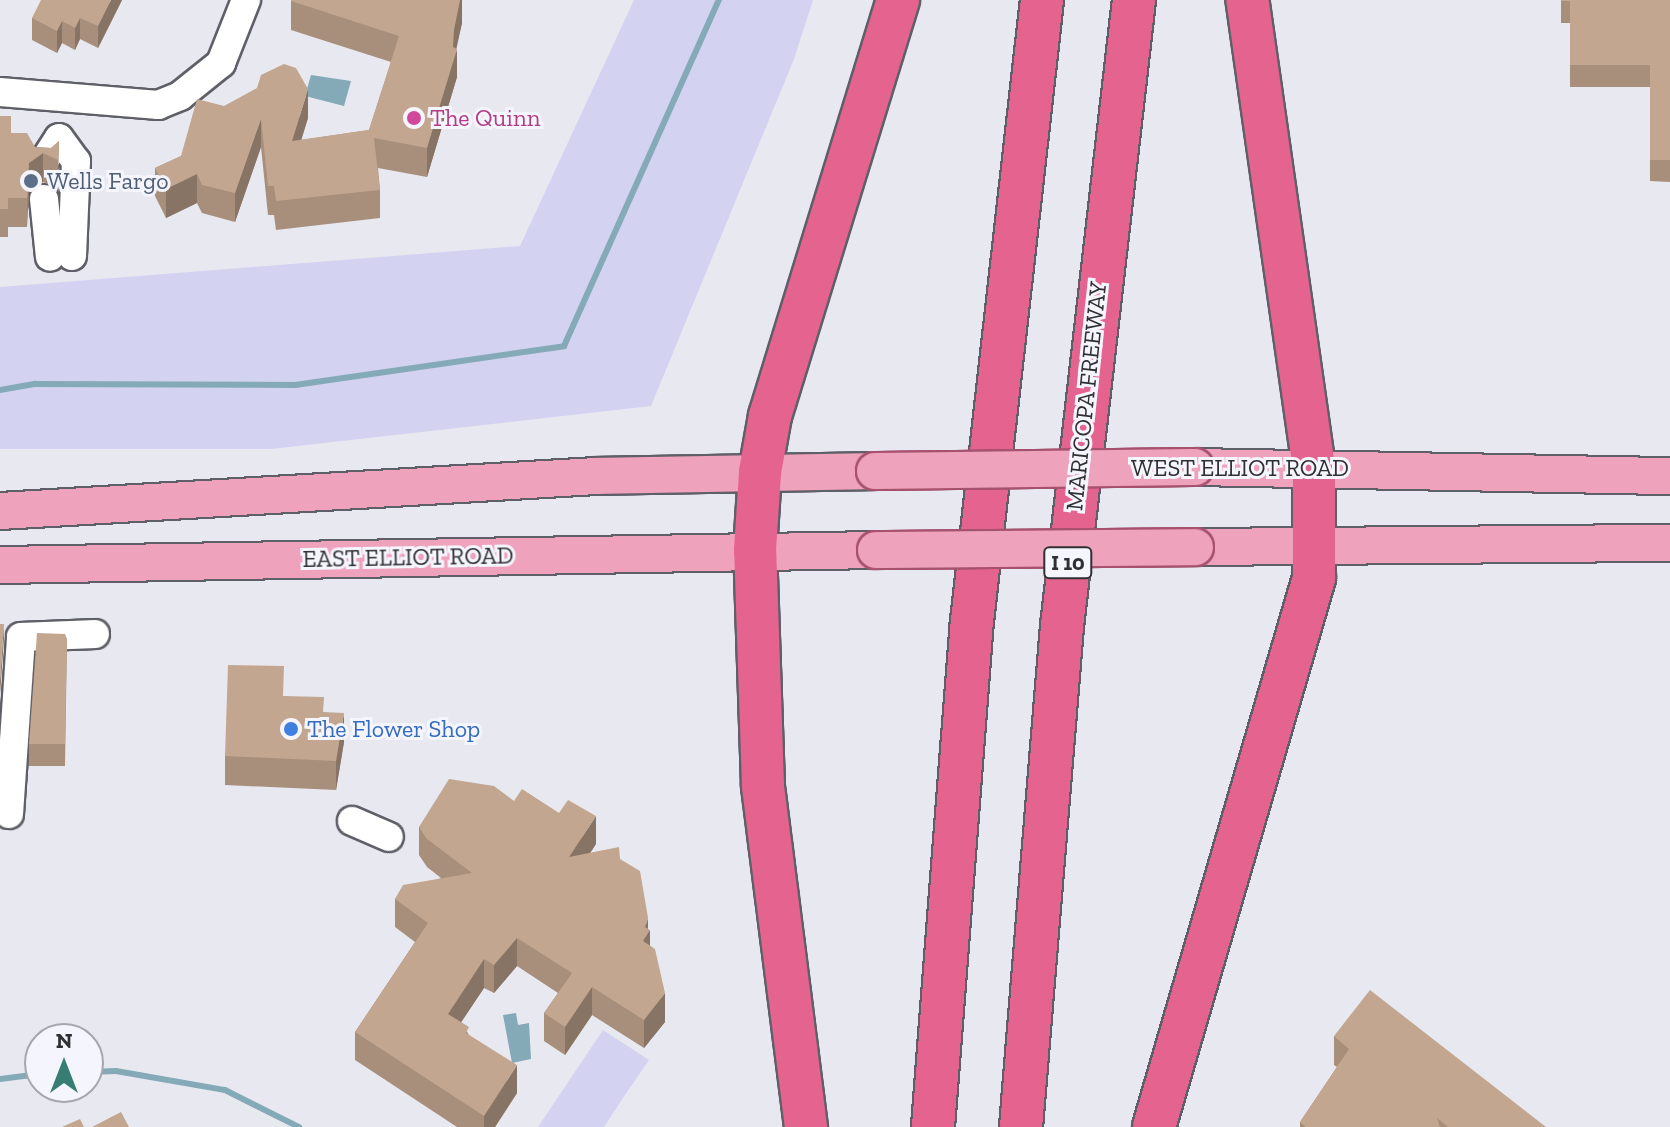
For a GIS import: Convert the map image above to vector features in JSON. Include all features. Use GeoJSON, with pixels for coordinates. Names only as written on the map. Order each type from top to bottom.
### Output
{"type":"FeatureCollection","features":[{"type":"Feature","properties":{"kind":"highway"},"geometry":{"type":"LineString","coordinates":[[806,1127],[763,786],[755,550],[760,472],[770,416],[898,0]]}},
{"type":"Feature","properties":{"kind":"highway"},"geometry":{"type":"LineString","coordinates":[[933,1127],[971,630],[1042,0]]}},
{"type":"Feature","properties":{"kind":"highway","name":"MARICOPA FREEWAY"},"geometry":{"type":"LineString","coordinates":[[1021,1127],[1063,613],[1134,0]]}},
{"type":"Feature","properties":{"kind":"highway"},"geometry":{"type":"LineString","coordinates":[[1154,1127],[1314,578],[1314,468],[1247,0]]}},
{"type":"Feature","properties":{"kind":"main road","name":"WEST ELLIOT ROAD"},"geometry":{"type":"LineString","coordinates":[[760,472],[1195,467],[1670,476]]}},
{"type":"Feature","properties":{"kind":"main road"},"geometry":{"type":"LineString","coordinates":[[0,511],[596,476],[760,472]]}},
{"type":"Feature","properties":{"kind":"main road"},"geometry":{"type":"LineString","coordinates":[[1315,546],[1670,543]]}},
{"type":"Feature","properties":{"kind":"main road","name":"EAST ELLIOT ROAD"},"geometry":{"type":"LineString","coordinates":[[0,565],[755,550],[1315,546]]}},
{"type":"Feature","properties":{"kind":"street"},"geometry":{"type":"LineString","coordinates":[[0,92],[158,105],[180,96],[221,63],[246,0]]}},
{"type":"Feature","properties":{"kind":"street"},"geometry":{"type":"LineString","coordinates":[[44,161],[59,138],[76,161],[61,256],[44,199]]}},
{"type":"Feature","properties":{"kind":"street"},"geometry":{"type":"LineString","coordinates":[[9,814],[21,637],[95,634]]}},
{"type":"Feature","properties":{"kind":"street"},"geometry":{"type":"LineString","coordinates":[[352,821],[389,837]]}},
{"type":"Feature","properties":{"kind":"shaded area"},"geometry":{"type":"Polygon","coordinates":[[[634,0],[813,0],[794,59],[651,406],[271,449],[0,449],[0,287],[520,246],[634,0]]]}},
{"type":"Feature","properties":{"kind":"shaded area"},"geometry":{"type":"Polygon","coordinates":[[[311,75],[351,81],[344,106],[305,96],[311,75]]]}},
{"type":"Feature","properties":{"kind":"shaded area"},"geometry":{"type":"Polygon","coordinates":[[[516,1013],[518,1025],[529,1023],[531,1059],[512,1063],[503,1015],[516,1013]]]}},
{"type":"Feature","properties":{"kind":"shaded area"},"geometry":{"type":"Polygon","coordinates":[[[603,1030],[649,1060],[604,1127],[538,1127],[603,1030]]]}},
{"type":"Feature","properties":{"kind":"building"},"geometry":{"type":"Polygon","coordinates":[[[41,0],[111,0],[98,26],[80,18],[75,28],[62,21],[57,31],[32,18],[41,0]]]}},
{"type":"Feature","properties":{"kind":"building"},"geometry":{"type":"Polygon","coordinates":[[[291,0],[460,0],[454,30],[453,47],[457,49],[427,148],[374,138],[380,190],[276,201],[274,186],[268,186],[261,119],[235,193],[202,185],[197,174],[166,189],[155,168],[181,156],[197,99],[224,106],[257,88],[261,75],[284,64],[296,68],[308,89],[292,141],[369,130],[399,36],[291,0]]]}},
{"type":"Feature","properties":{"kind":"building"},"geometry":{"type":"Polygon","coordinates":[[[1561,0],[1670,0],[1670,160],[1650,160],[1650,65],[1570,65],[1570,1],[1561,0]]]}},
{"type":"Feature","properties":{"kind":"building"},"geometry":{"type":"Polygon","coordinates":[[[0,116],[11,116],[11,133],[27,133],[35,147],[51,148],[59,141],[58,160],[43,153],[29,163],[27,198],[8,198],[8,209],[0,209],[0,116]]]}},
{"type":"Feature","properties":{"kind":"building"},"geometry":{"type":"Polygon","coordinates":[[[0,624],[4,624],[0,681],[0,624]]]}},
{"type":"Feature","properties":{"kind":"building"},"geometry":{"type":"Polygon","coordinates":[[[37,633],[65,634],[67,639],[65,744],[29,744],[37,633]]]}},
{"type":"Feature","properties":{"kind":"building"},"geometry":{"type":"Polygon","coordinates":[[[228,665],[284,666],[283,696],[324,697],[323,712],[344,713],[336,761],[225,756],[228,665]]]}},
{"type":"Feature","properties":{"kind":"building"},"geometry":{"type":"Polygon","coordinates":[[[449,779],[494,786],[514,801],[522,789],[559,813],[568,800],[596,816],[569,857],[619,847],[620,859],[640,871],[648,918],[645,927],[650,930],[643,941],[655,949],[665,993],[644,1020],[592,987],[565,1027],[544,1013],[572,973],[517,938],[494,965],[484,959],[448,1014],[469,1027],[466,1033],[517,1065],[484,1116],[355,1032],[428,923],[395,899],[403,885],[472,873],[427,839],[419,827],[449,779]]]}},
{"type":"Feature","properties":{"kind":"building"},"geometry":{"type":"Polygon","coordinates":[[[1370,990],[1546,1127],[1448,1127],[1437,1118],[1440,1127],[1306,1127],[1300,1122],[1349,1049],[1334,1036],[1370,990]]]}},
{"type":"Feature","properties":{"kind":"building"},"geometry":{"type":"Polygon","coordinates":[[[121,1112],[129,1127],[92,1127],[121,1112]]]}},
{"type":"Feature","properties":{"kind":"building"},"geometry":{"type":"Polygon","coordinates":[[[80,1119],[84,1127],[62,1127],[80,1119]]]}},
{"type":"Feature","properties":{"kind":"waterway"},"geometry":{"type":"LineString","coordinates":[[0,390],[35,384],[295,385],[564,346],[719,0]]}},
{"type":"Feature","properties":{"kind":"waterway"},"geometry":{"type":"LineString","coordinates":[[104,1071],[225,1090],[299,1127]]}},
{"type":"Feature","properties":{"kind":"waterway"},"geometry":{"type":"LineString","coordinates":[[0,1079],[24,1076]]}},
{"type":"Feature","properties":{"kind":"place","name":"The Quinn"},"geometry":{"type":"Point","coordinates":[414,118]}},
{"type":"Feature","properties":{"kind":"place","name":"Wells Fargo"},"geometry":{"type":"Point","coordinates":[31,181]}},
{"type":"Feature","properties":{"kind":"place","name":"The Flower Shop"},"geometry":{"type":"Point","coordinates":[291,729]}}]}
